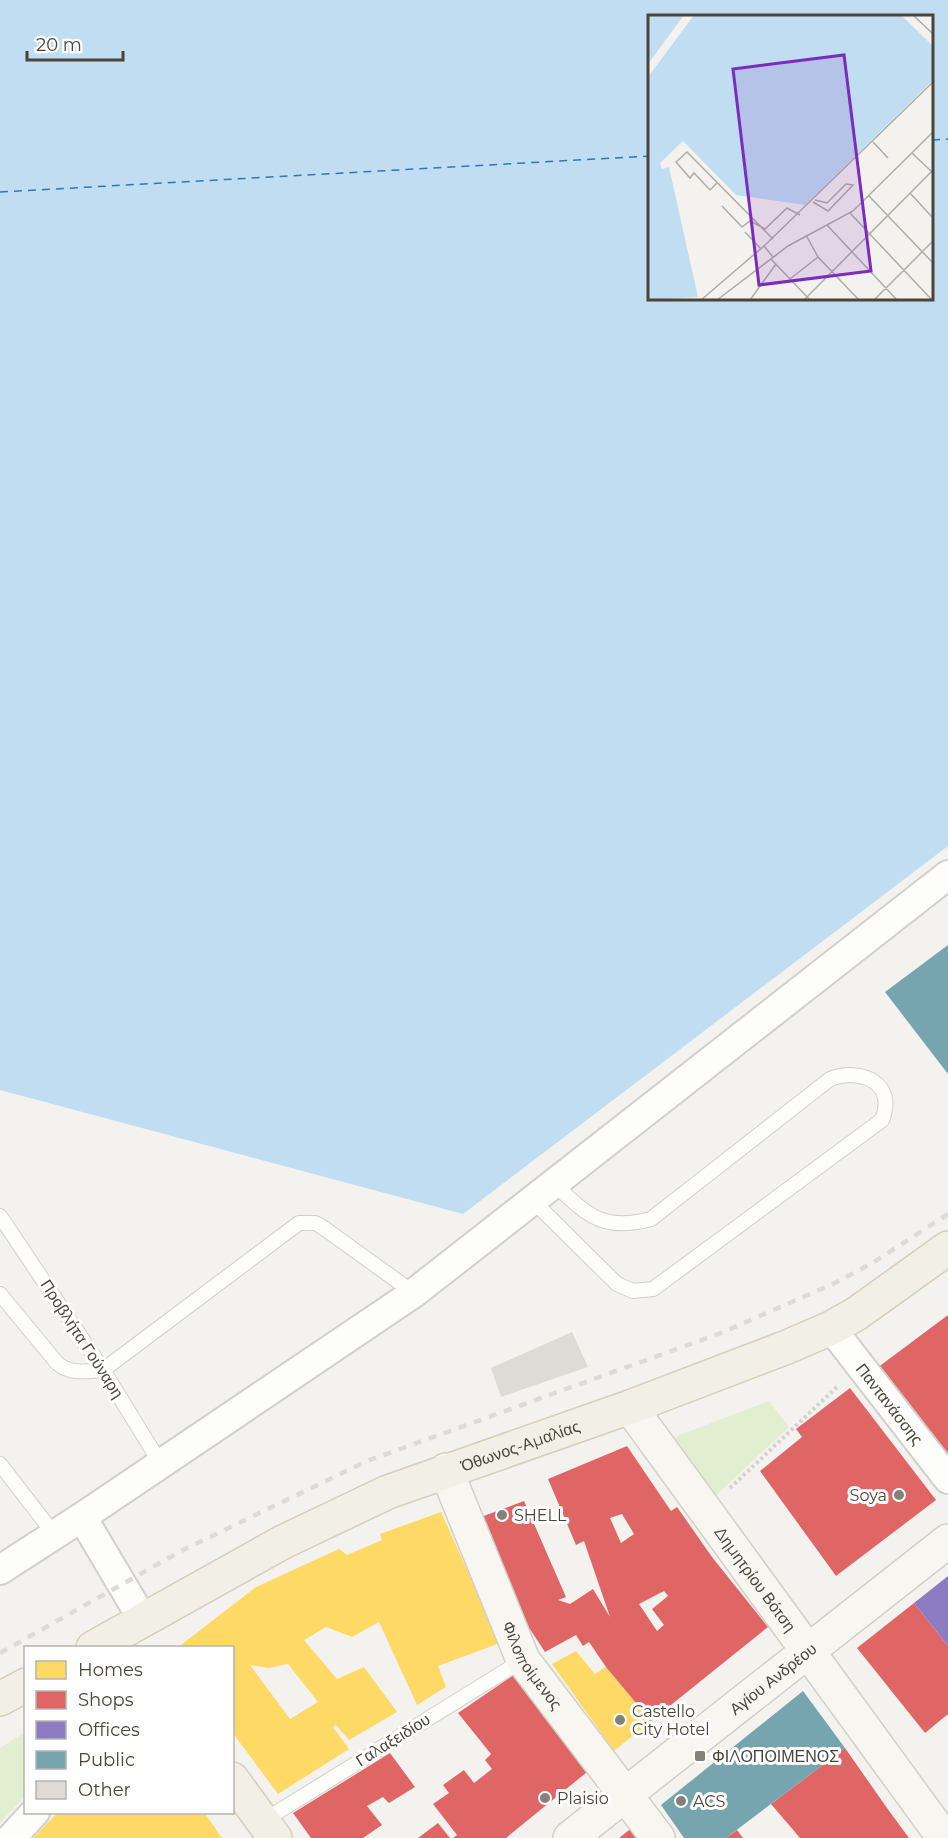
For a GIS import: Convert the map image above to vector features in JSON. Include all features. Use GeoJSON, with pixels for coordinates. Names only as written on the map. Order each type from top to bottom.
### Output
{"type":"FeatureCollection","features":[{"type":"Feature","properties":{"kind":"main road","name":"Όθωνος-Αμαλίας"},"geometry":{"type":"LineString","coordinates":[[96,1646],[135,1633],[283,1542],[388,1492],[630,1407],[788,1347],[831,1328],[856,1314],[948,1248]]}},
{"type":"Feature","properties":{"kind":"main road"},"geometry":{"type":"LineString","coordinates":[[0,1699],[24,1686]]}},
{"type":"Feature","properties":{"kind":"main road"},"geometry":{"type":"LineString","coordinates":[[234,1782],[269,1829]]}},
{"type":"Feature","properties":{"kind":"street"},"geometry":{"type":"LineString","coordinates":[[0,1570],[414,1293],[948,875]]}},
{"type":"Feature","properties":{"kind":"street","name":"Παντανάσσης"},"geometry":{"type":"LineString","coordinates":[[831,1328],[948,1479]]}},
{"type":"Feature","properties":{"kind":"street","name":"Δημητρίου Βότση"},"geometry":{"type":"LineString","coordinates":[[630,1407],[944,1838]]}},
{"type":"Feature","properties":{"kind":"street","name":"Φιλοποίμενος"},"geometry":{"type":"LineString","coordinates":[[446,1470],[523,1659],[658,1838]]}},
{"type":"Feature","properties":{"kind":"street"},"geometry":{"type":"LineString","coordinates":[[82,1517],[135,1633]]}},
{"type":"Feature","properties":{"kind":"street","name":"Αγίου Ανδρέου"},"geometry":{"type":"LineString","coordinates":[[570,1838],[948,1541]]}},
{"type":"Feature","properties":{"kind":"street"},"geometry":{"type":"LineString","coordinates":[[11,1838],[33,1814]]}},
{"type":"Feature","properties":{"kind":"lane"},"geometry":{"type":"LineString","coordinates":[[845,1073],[863,1075],[876,1083],[884,1095],[886,1110],[882,1120],[653,1288],[633,1291],[617,1284],[543,1192],[586,1215],[611,1223],[634,1224],[651,1220],[830,1079],[845,1073]]}},
{"type":"Feature","properties":{"kind":"lane","name":"Προβλήτα Γούναρη"},"geometry":{"type":"LineString","coordinates":[[0,1216],[103,1370],[161,1464]]}},
{"type":"Feature","properties":{"kind":"lane"},"geometry":{"type":"LineString","coordinates":[[0,1294],[62,1368],[75,1372],[103,1370],[299,1223],[315,1223],[321,1226],[414,1293]]}},
{"type":"Feature","properties":{"kind":"lane"},"geometry":{"type":"LineString","coordinates":[[0,1464],[54,1534]]}},
{"type":"Feature","properties":{"kind":"lane","name":"Γαλαξειδίου"},"geometry":{"type":"LineString","coordinates":[[269,1829],[523,1659]]}},
{"type":"Feature","properties":{"kind":"path"},"geometry":{"type":"LineString","coordinates":[[706,1511],[860,1365]]}},
{"type":"Feature","properties":{"kind":"green space"},"geometry":{"type":"Polygon","coordinates":[[[769,1401],[789,1427],[713,1498],[672,1438],[769,1401]]]}},
{"type":"Feature","properties":{"kind":"green space"},"geometry":{"type":"Polygon","coordinates":[[[24,1733],[24,1797],[0,1823],[0,1748],[24,1733]]]}},
{"type":"Feature","properties":{"kind":"water"},"geometry":{"type":"Polygon","coordinates":[[[0,0],[948,0],[948,846],[463,1214],[0,1090],[0,0]]]}},
{"type":"Feature","properties":{"kind":"building: Homes"},"geometry":{"type":"Polygon","coordinates":[[[441,1512],[500,1643],[438,1666],[446,1687],[417,1705],[379,1622],[352,1637],[326,1627],[304,1640],[337,1679],[364,1667],[397,1712],[349,1740],[336,1725],[333,1727],[349,1749],[278,1794],[234,1735],[234,1646],[180,1646],[256,1587],[339,1549],[347,1555],[382,1540],[380,1534],[441,1512]],[[288,1664],[269,1668],[250,1665],[290,1719],[318,1702],[288,1664]]]}},
{"type":"Feature","properties":{"kind":"building: Homes"},"geometry":{"type":"Polygon","coordinates":[[[576,1651],[595,1674],[606,1667],[651,1721],[614,1751],[552,1664],[576,1651]]]}},
{"type":"Feature","properties":{"kind":"building: Homes"},"geometry":{"type":"Polygon","coordinates":[[[56,1814],[205,1814],[222,1838],[33,1838],[56,1814]]]}},
{"type":"Feature","properties":{"kind":"building: Shops"},"geometry":{"type":"Polygon","coordinates":[[[948,1315],[948,1460],[877,1368],[948,1315]]]}},
{"type":"Feature","properties":{"kind":"building: Shops"},"geometry":{"type":"Polygon","coordinates":[[[850,1388],[936,1500],[836,1576],[760,1471],[802,1437],[796,1429],[850,1388]]]}},
{"type":"Feature","properties":{"kind":"building: Shops"},"geometry":{"type":"Polygon","coordinates":[[[627,1446],[671,1511],[677,1507],[712,1557],[768,1627],[651,1721],[606,1667],[589,1642],[583,1646],[576,1635],[545,1652],[522,1617],[481,1517],[524,1501],[566,1597],[558,1600],[570,1604],[593,1589],[610,1617],[584,1541],[576,1545],[548,1479],[627,1446]],[[622,1514],[610,1518],[621,1543],[634,1534],[622,1514]],[[664,1591],[639,1604],[657,1631],[664,1625],[652,1609],[668,1596],[664,1591]]]}},
{"type":"Feature","properties":{"kind":"building: Shops"},"geometry":{"type":"Polygon","coordinates":[[[914,1603],[948,1646],[948,1714],[925,1733],[857,1648],[914,1603]]]}},
{"type":"Feature","properties":{"kind":"building: Shops"},"geometry":{"type":"Polygon","coordinates":[[[518,1672],[592,1768],[506,1838],[453,1838],[457,1835],[433,1804],[449,1793],[443,1785],[464,1770],[474,1783],[492,1769],[485,1760],[491,1754],[458,1713],[518,1672]]]}},
{"type":"Feature","properties":{"kind":"building: Shops"},"geometry":{"type":"Polygon","coordinates":[[[845,1748],[909,1838],[800,1838],[771,1804],[845,1748]]]}},
{"type":"Feature","properties":{"kind":"building: Shops"},"geometry":{"type":"Polygon","coordinates":[[[390,1753],[415,1787],[389,1803],[383,1797],[367,1806],[382,1825],[363,1838],[311,1838],[293,1813],[390,1753]]]}},
{"type":"Feature","properties":{"kind":"building: Shops"},"geometry":{"type":"Polygon","coordinates":[[[438,1823],[450,1838],[418,1838],[438,1823]]]}},
{"type":"Feature","properties":{"kind":"building: Shops"},"geometry":{"type":"Polygon","coordinates":[[[633,1827],[642,1838],[619,1838],[633,1827]]]}},
{"type":"Feature","properties":{"kind":"building: Shops"},"geometry":{"type":"Polygon","coordinates":[[[737,1830],[743,1838],[726,1838],[737,1830]]]}},
{"type":"Feature","properties":{"kind":"building: Offices"},"geometry":{"type":"Polygon","coordinates":[[[948,1576],[948,1646],[914,1603],[948,1576]]]}},
{"type":"Feature","properties":{"kind":"building: Public"},"geometry":{"type":"Polygon","coordinates":[[[948,945],[948,1074],[885,992],[948,945]]]}},
{"type":"Feature","properties":{"kind":"building: Public"},"geometry":{"type":"Polygon","coordinates":[[[803,1691],[845,1748],[726,1838],[684,1838],[661,1805],[803,1691]]]}},
{"type":"Feature","properties":{"kind":"building: Other"},"geometry":{"type":"Polygon","coordinates":[[[572,1332],[588,1367],[501,1397],[491,1368],[572,1332]]]}},
{"type":"Feature","properties":{"kind":"ferry route"},"geometry":{"type":"LineString","coordinates":[[933,140],[948,139]]}},
{"type":"Feature","properties":{"kind":"ferry route"},"geometry":{"type":"LineString","coordinates":[[0,192],[648,156]]}},
{"type":"Feature","properties":{"kind":"railway"},"geometry":{"type":"LineString","coordinates":[[0,1653],[183,1550],[367,1461],[721,1333],[835,1283],[874,1262],[948,1214]]}},
{"type":"Feature","properties":{"kind":"place","name":"Soya"},"geometry":{"type":"Point","coordinates":[899,1495]}},
{"type":"Feature","properties":{"kind":"place","name":"SHELL"},"geometry":{"type":"Point","coordinates":[502,1515]}},
{"type":"Feature","properties":{"kind":"place","name":"Castello City Hotel"},"geometry":{"type":"Point","coordinates":[620,1720]}},
{"type":"Feature","properties":{"kind":"place","name":"ΦΙΛΟΠΟΙΜΕΝΟΣ"},"geometry":{"type":"Point","coordinates":[700,1756]}},
{"type":"Feature","properties":{"kind":"place","name":"Plaisio"},"geometry":{"type":"Point","coordinates":[545,1798]}},
{"type":"Feature","properties":{"kind":"place","name":"ACS"},"geometry":{"type":"Point","coordinates":[681,1801]}}]}
